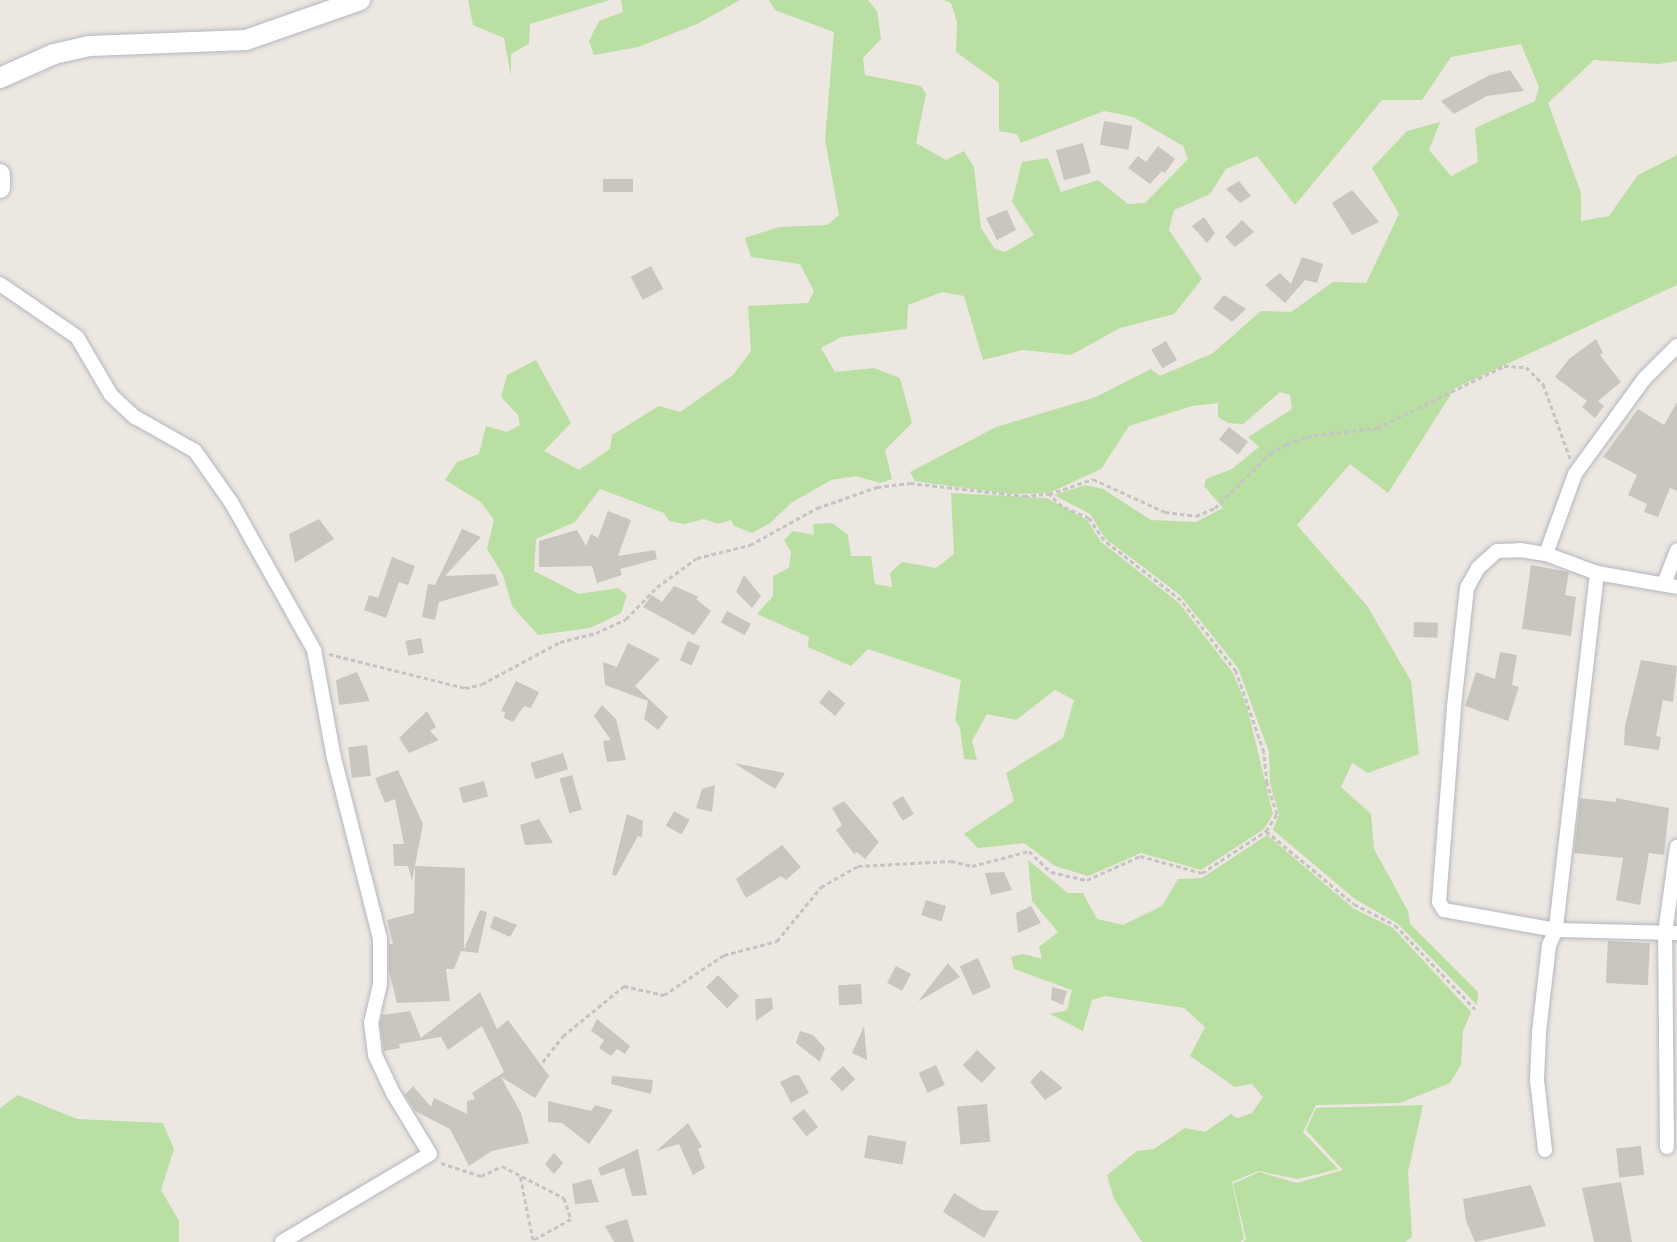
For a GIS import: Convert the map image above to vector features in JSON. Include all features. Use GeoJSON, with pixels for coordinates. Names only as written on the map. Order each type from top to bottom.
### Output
{"type":"FeatureCollection","features":[{"type":"Feature","properties":{"kind":"main road"},"geometry":{"type":"LineString","coordinates":[[0,78],[54,54],[89,46],[246,40],[360,0]]}},
{"type":"Feature","properties":{"kind":"main road"},"geometry":{"type":"LineString","coordinates":[[0,174],[0,188]]}},
{"type":"Feature","properties":{"kind":"street"},"geometry":{"type":"LineString","coordinates":[[0,284],[77,337],[111,395],[135,417],[195,451],[231,501],[314,650],[334,758],[380,939],[380,984],[372,1022],[375,1054],[393,1093],[430,1154],[282,1242]]}},
{"type":"Feature","properties":{"kind":"street"},"geometry":{"type":"LineString","coordinates":[[1546,554],[1575,474],[1644,379],[1677,346]]}},
{"type":"Feature","properties":{"kind":"street"},"geometry":{"type":"LineString","coordinates":[[1671,933],[1556,930],[1455,914],[1444,910],[1439,902],[1467,588],[1478,568],[1497,551],[1546,554],[1597,573],[1671,586],[1677,550]]}},
{"type":"Feature","properties":{"kind":"street"},"geometry":{"type":"LineString","coordinates":[[1545,1150],[1537,1080],[1539,1032],[1549,945],[1556,930],[1597,573]]}},
{"type":"Feature","properties":{"kind":"street"},"geometry":{"type":"LineString","coordinates":[[1667,1147],[1671,933],[1677,847]]}},
{"type":"Feature","properties":{"kind":"path"},"geometry":{"type":"LineString","coordinates":[[314,650],[465,688],[506,673],[560,642],[621,622],[657,587],[697,558],[750,545],[848,495],[910,483],[1003,496],[1049,494],[1093,479],[1165,512],[1183,516],[1204,513],[1215,508],[1270,453],[1287,444],[1317,434],[1377,428],[1494,369],[1516,364],[1534,371],[1544,384],[1575,474]]}},
{"type":"Feature","properties":{"kind":"path"},"geometry":{"type":"LineString","coordinates":[[538,1068],[563,1036],[624,986],[664,995],[724,955],[777,941],[821,887],[858,866],[951,861],[972,866],[1029,852],[1051,872],[1087,880],[1140,856],[1176,869],[1202,873],[1266,831],[1277,814],[1267,783],[1264,752],[1236,671],[1181,600],[1104,540],[1089,518],[1062,506],[1049,494]]}},
{"type":"Feature","properties":{"kind":"path"},"geometry":{"type":"LineString","coordinates":[[1266,831],[1354,904],[1395,925],[1474,1009]]}},
{"type":"Feature","properties":{"kind":"path"},"geometry":{"type":"LineString","coordinates":[[430,1154],[446,1168],[481,1176],[502,1166],[520,1175],[564,1198],[571,1219],[533,1240],[520,1175]]}},
{"type":"Feature","properties":{"kind":"green space"},"geometry":{"type":"Polygon","coordinates":[[[468,0],[610,0],[530,24],[529,44],[511,54],[511,76],[504,38],[473,25],[468,0]]]}},
{"type":"Feature","properties":{"kind":"green space"},"geometry":{"type":"Polygon","coordinates":[[[621,0],[740,0],[697,24],[638,47],[594,55],[589,41],[599,21],[623,12],[621,0]]]}},
{"type":"Feature","properties":{"kind":"green space"},"geometry":{"type":"Polygon","coordinates":[[[769,0],[868,0],[877,11],[881,39],[863,58],[865,75],[921,86],[926,94],[916,143],[946,160],[964,151],[974,167],[981,228],[995,249],[1005,252],[1034,235],[1012,202],[1022,162],[1048,158],[1061,192],[1098,180],[1128,204],[1145,203],[1188,159],[1183,146],[1133,117],[1104,111],[1021,143],[1017,134],[999,131],[999,83],[956,52],[957,22],[951,3],[944,0],[1677,0],[1677,61],[1659,64],[1594,60],[1548,103],[1581,193],[1581,221],[1609,216],[1638,175],[1677,155],[1677,285],[1455,388],[1388,493],[1350,464],[1297,525],[1368,607],[1411,681],[1419,754],[1368,773],[1352,763],[1341,787],[1371,814],[1374,849],[1408,911],[1410,924],[1478,992],[1477,1005],[1397,923],[1355,899],[1273,830],[1279,814],[1270,783],[1269,752],[1238,668],[1180,595],[1105,538],[1090,514],[1054,495],[1085,485],[1103,489],[1151,520],[1196,522],[1223,508],[1204,486],[1206,479],[1232,469],[1259,447],[1248,437],[1292,409],[1290,395],[1280,392],[1243,424],[1228,423],[1218,417],[1218,403],[1192,406],[1129,426],[1101,469],[1049,493],[1010,494],[928,483],[915,481],[910,472],[996,427],[1096,397],[1151,369],[1160,376],[1213,353],[1261,311],[1291,312],[1333,282],[1366,283],[1399,214],[1372,168],[1407,131],[1440,122],[1429,150],[1451,176],[1478,162],[1475,128],[1535,101],[1539,87],[1521,44],[1451,57],[1422,100],[1382,100],[1295,205],[1257,156],[1226,169],[1210,194],[1174,210],[1169,230],[1202,279],[1174,314],[1120,328],[1071,355],[1023,350],[983,360],[964,296],[942,292],[908,305],[907,329],[841,337],[821,348],[835,372],[874,368],[900,378],[912,423],[885,450],[892,479],[880,483],[856,476],[831,480],[791,503],[770,523],[752,533],[734,526],[731,520],[718,524],[704,519],[684,524],[669,521],[664,513],[600,489],[575,522],[536,539],[534,571],[579,594],[618,588],[627,595],[621,613],[590,628],[538,635],[512,606],[503,575],[487,549],[494,520],[481,502],[445,480],[457,462],[479,454],[486,426],[507,432],[520,425],[518,415],[501,397],[507,375],[536,360],[571,423],[544,451],[579,470],[610,449],[612,435],[659,406],[680,412],[733,375],[751,351],[748,306],[808,303],[814,291],[800,264],[751,257],[745,238],[779,227],[827,225],[839,215],[825,140],[834,32],[775,10],[769,0]]]}},
{"type":"Feature","properties":{"kind":"green space"},"geometry":{"type":"Polygon","coordinates":[[[951,493],[1047,498],[1087,520],[1101,542],[1179,603],[1233,673],[1247,707],[1273,814],[1264,829],[1201,870],[1141,853],[1088,876],[1055,866],[1024,843],[978,848],[964,834],[1014,801],[1006,773],[1063,738],[1074,700],[1055,690],[1016,720],[987,714],[972,741],[977,760],[964,759],[960,728],[955,720],[961,680],[868,649],[851,666],[808,647],[809,637],[757,614],[773,596],[773,576],[789,568],[791,552],[784,540],[793,531],[814,535],[813,524],[832,523],[848,535],[851,556],[871,556],[875,584],[892,587],[890,573],[902,562],[936,568],[954,554],[951,493]]]}},
{"type":"Feature","properties":{"kind":"green space"},"geometry":{"type":"Polygon","coordinates":[[[1267,835],[1353,908],[1393,928],[1471,1012],[1463,1031],[1461,1065],[1450,1083],[1400,1103],[1316,1105],[1303,1132],[1338,1169],[1298,1179],[1258,1171],[1232,1182],[1244,1238],[1240,1242],[1142,1242],[1114,1199],[1107,1175],[1137,1151],[1154,1149],[1185,1128],[1205,1132],[1231,1114],[1237,1118],[1252,1113],[1263,1097],[1252,1084],[1235,1087],[1190,1056],[1205,1027],[1184,1008],[1105,996],[1092,1000],[1083,1031],[1050,1014],[1067,1010],[1072,990],[1014,969],[1011,957],[1023,954],[1042,959],[1039,947],[1058,932],[1032,901],[1028,860],[1068,893],[1083,893],[1097,919],[1123,925],[1162,906],[1178,879],[1202,878],[1267,835]]]}},
{"type":"Feature","properties":{"kind":"green space"},"geometry":{"type":"Polygon","coordinates":[[[18,1095],[77,1119],[163,1123],[174,1149],[161,1190],[179,1221],[179,1242],[0,1242],[0,1108],[18,1095]]]}},
{"type":"Feature","properties":{"kind":"green space"},"geometry":{"type":"Polygon","coordinates":[[[1423,1105],[1408,1172],[1412,1237],[1405,1242],[1243,1242],[1246,1239],[1233,1184],[1259,1172],[1297,1183],[1343,1170],[1306,1130],[1316,1108],[1423,1105]]]}},
{"type":"Feature","properties":{"kind":"building"},"geometry":{"type":"Polygon","coordinates":[[[1510,70],[1524,91],[1487,96],[1454,114],[1441,101],[1490,75],[1510,70]]]}},
{"type":"Feature","properties":{"kind":"building"},"geometry":{"type":"Polygon","coordinates":[[[1104,121],[1133,126],[1128,150],[1100,145],[1104,121]]]}},
{"type":"Feature","properties":{"kind":"building"},"geometry":{"type":"Polygon","coordinates":[[[1083,143],[1091,173],[1064,180],[1056,150],[1083,143]]]}},
{"type":"Feature","properties":{"kind":"building"},"geometry":{"type":"Polygon","coordinates":[[[1158,146],[1175,159],[1165,173],[1162,171],[1150,184],[1128,168],[1138,156],[1146,162],[1158,146]]]}},
{"type":"Feature","properties":{"kind":"building"},"geometry":{"type":"Polygon","coordinates":[[[603,179],[633,179],[633,192],[603,192],[603,179]]]}},
{"type":"Feature","properties":{"kind":"building"},"geometry":{"type":"Polygon","coordinates":[[[1239,181],[1251,196],[1240,203],[1226,189],[1239,181]]]}},
{"type":"Feature","properties":{"kind":"building"},"geometry":{"type":"Polygon","coordinates":[[[1352,190],[1379,222],[1352,235],[1332,203],[1352,190]]]}},
{"type":"Feature","properties":{"kind":"building"},"geometry":{"type":"Polygon","coordinates":[[[1007,210],[1016,230],[997,240],[986,218],[1007,210]]]}},
{"type":"Feature","properties":{"kind":"building"},"geometry":{"type":"Polygon","coordinates":[[[1204,217],[1215,233],[1207,243],[1192,226],[1204,217]]]}},
{"type":"Feature","properties":{"kind":"building"},"geometry":{"type":"Polygon","coordinates":[[[1242,220],[1254,232],[1235,247],[1225,237],[1242,220]]]}},
{"type":"Feature","properties":{"kind":"building"},"geometry":{"type":"Polygon","coordinates":[[[1302,257],[1323,264],[1317,283],[1305,280],[1285,303],[1265,285],[1280,273],[1291,284],[1302,257]]]}},
{"type":"Feature","properties":{"kind":"building"},"geometry":{"type":"Polygon","coordinates":[[[651,266],[663,289],[643,300],[631,277],[651,266]]]}},
{"type":"Feature","properties":{"kind":"building"},"geometry":{"type":"Polygon","coordinates":[[[1224,295],[1246,309],[1232,322],[1213,308],[1224,295]]]}},
{"type":"Feature","properties":{"kind":"building"},"geometry":{"type":"Polygon","coordinates":[[[1596,339],[1603,353],[1600,355],[1621,382],[1598,401],[1604,406],[1595,418],[1582,407],[1587,401],[1555,377],[1569,359],[1596,339]]]}},
{"type":"Feature","properties":{"kind":"building"},"geometry":{"type":"Polygon","coordinates":[[[1166,341],[1177,360],[1162,369],[1151,350],[1166,341]]]}},
{"type":"Feature","properties":{"kind":"building"},"geometry":{"type":"Polygon","coordinates":[[[1677,402],[1677,491],[1670,488],[1658,517],[1644,512],[1647,504],[1628,495],[1637,475],[1603,457],[1638,409],[1664,425],[1677,402]]]}},
{"type":"Feature","properties":{"kind":"building"},"geometry":{"type":"Polygon","coordinates":[[[1229,427],[1248,442],[1238,454],[1219,440],[1229,427]]]}},
{"type":"Feature","properties":{"kind":"building"},"geometry":{"type":"Polygon","coordinates":[[[608,511],[631,520],[618,556],[655,550],[657,559],[620,569],[622,575],[597,583],[592,566],[539,567],[539,541],[577,530],[586,546],[591,534],[598,538],[608,511]]]}},
{"type":"Feature","properties":{"kind":"building"},"geometry":{"type":"Polygon","coordinates":[[[319,519],[334,539],[295,563],[289,534],[319,519]]]}},
{"type":"Feature","properties":{"kind":"building"},"geometry":{"type":"Polygon","coordinates":[[[462,529],[481,537],[445,576],[495,574],[499,585],[439,602],[435,620],[422,617],[428,584],[435,585],[462,529]]]}},
{"type":"Feature","properties":{"kind":"building"},"geometry":{"type":"Polygon","coordinates":[[[392,557],[415,566],[408,585],[399,582],[386,618],[364,610],[369,595],[378,598],[392,557]]]}},
{"type":"Feature","properties":{"kind":"building"},"geometry":{"type":"Polygon","coordinates":[[[1531,565],[1569,572],[1565,595],[1576,597],[1571,636],[1522,629],[1531,565]]]}},
{"type":"Feature","properties":{"kind":"building"},"geometry":{"type":"Polygon","coordinates":[[[744,575],[761,596],[752,608],[736,592],[744,575]]]}},
{"type":"Feature","properties":{"kind":"building"},"geometry":{"type":"Polygon","coordinates":[[[674,586],[699,597],[696,599],[711,611],[694,635],[643,607],[652,595],[662,602],[674,586]]]}},
{"type":"Feature","properties":{"kind":"building"},"geometry":{"type":"Polygon","coordinates":[[[727,611],[751,624],[745,635],[721,622],[727,611]]]}},
{"type":"Feature","properties":{"kind":"building"},"geometry":{"type":"Polygon","coordinates":[[[1414,622],[1438,623],[1437,638],[1413,637],[1414,622]]]}},
{"type":"Feature","properties":{"kind":"building"},"geometry":{"type":"Polygon","coordinates":[[[421,638],[424,653],[408,656],[405,641],[421,638]]]}},
{"type":"Feature","properties":{"kind":"building"},"geometry":{"type":"Polygon","coordinates":[[[688,641],[700,646],[692,665],[680,660],[688,641]]]}},
{"type":"Feature","properties":{"kind":"building"},"geometry":{"type":"Polygon","coordinates":[[[628,643],[660,659],[635,686],[668,717],[658,730],[644,719],[648,701],[605,685],[603,662],[617,667],[628,643]]]}},
{"type":"Feature","properties":{"kind":"building"},"geometry":{"type":"Polygon","coordinates":[[[1500,652],[1517,655],[1512,685],[1519,687],[1508,721],[1465,706],[1476,672],[1495,679],[1500,652]]]}},
{"type":"Feature","properties":{"kind":"building"},"geometry":{"type":"Polygon","coordinates":[[[1641,660],[1677,666],[1673,702],[1663,700],[1656,736],[1661,737],[1659,750],[1624,745],[1625,726],[1641,660]]]}},
{"type":"Feature","properties":{"kind":"building"},"geometry":{"type":"Polygon","coordinates":[[[357,672],[370,701],[339,705],[336,680],[357,672]]]}},
{"type":"Feature","properties":{"kind":"building"},"geometry":{"type":"Polygon","coordinates":[[[516,681],[539,692],[531,708],[524,706],[513,722],[504,718],[505,712],[501,711],[516,681]]]}},
{"type":"Feature","properties":{"kind":"building"},"geometry":{"type":"Polygon","coordinates":[[[829,690],[845,703],[835,716],[819,702],[829,690]]]}},
{"type":"Feature","properties":{"kind":"building"},"geometry":{"type":"Polygon","coordinates":[[[602,705],[616,719],[626,760],[607,762],[603,741],[611,740],[594,716],[602,705]]]}},
{"type":"Feature","properties":{"kind":"building"},"geometry":{"type":"Polygon","coordinates":[[[427,711],[436,727],[430,731],[439,740],[409,753],[399,738],[427,711]]]}},
{"type":"Feature","properties":{"kind":"building"},"geometry":{"type":"Polygon","coordinates":[[[367,745],[371,776],[352,778],[348,747],[367,745]]]}},
{"type":"Feature","properties":{"kind":"building"},"geometry":{"type":"Polygon","coordinates":[[[563,753],[568,769],[535,779],[530,763],[563,753]]]}},
{"type":"Feature","properties":{"kind":"building"},"geometry":{"type":"Polygon","coordinates":[[[734,763],[785,773],[775,789],[734,763]]]}},
{"type":"Feature","properties":{"kind":"building"},"geometry":{"type":"Polygon","coordinates":[[[398,770],[423,824],[412,881],[408,866],[394,866],[393,844],[404,844],[395,799],[385,803],[375,778],[398,770]]]}},
{"type":"Feature","properties":{"kind":"building"},"geometry":{"type":"Polygon","coordinates":[[[572,775],[582,810],[569,813],[560,779],[572,775]]]}},
{"type":"Feature","properties":{"kind":"building"},"geometry":{"type":"Polygon","coordinates":[[[484,781],[488,796],[463,803],[459,788],[484,781]]]}},
{"type":"Feature","properties":{"kind":"building"},"geometry":{"type":"Polygon","coordinates":[[[715,785],[712,812],[696,808],[702,789],[715,785]]]}},
{"type":"Feature","properties":{"kind":"building"},"geometry":{"type":"Polygon","coordinates":[[[903,796],[914,814],[903,821],[892,803],[903,796]]]}},
{"type":"Feature","properties":{"kind":"building"},"geometry":{"type":"Polygon","coordinates":[[[1580,798],[1616,802],[1616,798],[1669,808],[1664,855],[1649,853],[1640,905],[1616,900],[1623,858],[1574,853],[1580,798]]]}},
{"type":"Feature","properties":{"kind":"building"},"geometry":{"type":"Polygon","coordinates":[[[844,801],[879,842],[865,859],[857,852],[854,854],[836,830],[842,825],[832,808],[844,801]]]}},
{"type":"Feature","properties":{"kind":"building"},"geometry":{"type":"Polygon","coordinates":[[[674,811],[690,820],[682,835],[666,826],[674,811]]]}},
{"type":"Feature","properties":{"kind":"building"},"geometry":{"type":"Polygon","coordinates":[[[627,814],[643,821],[642,837],[638,836],[616,876],[612,874],[627,814]]]}},
{"type":"Feature","properties":{"kind":"building"},"geometry":{"type":"Polygon","coordinates":[[[539,819],[553,843],[525,845],[520,825],[539,819]]]}},
{"type":"Feature","properties":{"kind":"building"},"geometry":{"type":"Polygon","coordinates":[[[782,845],[801,867],[786,880],[781,876],[746,898],[736,879],[782,845]]]}},
{"type":"Feature","properties":{"kind":"building"},"geometry":{"type":"Polygon","coordinates":[[[415,866],[465,868],[464,949],[480,910],[487,912],[478,953],[461,951],[454,969],[446,969],[450,1001],[397,1003],[389,971],[389,944],[393,944],[387,920],[414,913],[415,866]]]}},
{"type":"Feature","properties":{"kind":"building"},"geometry":{"type":"Polygon","coordinates":[[[1004,872],[1012,890],[991,895],[985,873],[1004,872]]]}},
{"type":"Feature","properties":{"kind":"building"},"geometry":{"type":"Polygon","coordinates":[[[926,900],[946,906],[941,921],[921,915],[926,900]]]}},
{"type":"Feature","properties":{"kind":"building"},"geometry":{"type":"Polygon","coordinates":[[[1031,906],[1041,923],[1018,933],[1016,913],[1031,906]]]}},
{"type":"Feature","properties":{"kind":"building"},"geometry":{"type":"Polygon","coordinates":[[[494,916],[517,925],[510,937],[490,928],[494,916]]]}},
{"type":"Feature","properties":{"kind":"building"},"geometry":{"type":"Polygon","coordinates":[[[1608,941],[1650,943],[1648,985],[1606,983],[1608,941]]]}},
{"type":"Feature","properties":{"kind":"building"},"geometry":{"type":"Polygon","coordinates":[[[978,958],[991,987],[973,995],[960,966],[978,958]]]}},
{"type":"Feature","properties":{"kind":"building"},"geometry":{"type":"Polygon","coordinates":[[[948,963],[960,977],[919,1001],[919,1000],[948,963]]]}},
{"type":"Feature","properties":{"kind":"building"},"geometry":{"type":"Polygon","coordinates":[[[896,966],[911,974],[902,991],[887,983],[896,966]]]}},
{"type":"Feature","properties":{"kind":"building"},"geometry":{"type":"Polygon","coordinates":[[[718,975],[739,996],[727,1008],[706,987],[718,975]]]}},
{"type":"Feature","properties":{"kind":"building"},"geometry":{"type":"Polygon","coordinates":[[[861,984],[862,1004],[839,1005],[838,985],[861,984]]]}},
{"type":"Feature","properties":{"kind":"building"},"geometry":{"type":"Polygon","coordinates":[[[1052,987],[1067,991],[1063,1005],[1051,1000],[1052,987]]]}},
{"type":"Feature","properties":{"kind":"building"},"geometry":{"type":"Polygon","coordinates":[[[480,992],[497,1029],[508,1020],[549,1076],[535,1098],[501,1077],[521,1113],[529,1143],[492,1151],[469,1166],[450,1129],[415,1111],[405,1095],[413,1086],[431,1107],[434,1098],[467,1114],[467,1101],[475,1099],[472,1093],[504,1072],[482,1026],[448,1050],[441,1037],[399,1044],[400,1048],[384,1051],[380,1023],[382,1015],[410,1011],[421,1038],[480,992]]]}},
{"type":"Feature","properties":{"kind":"building"},"geometry":{"type":"Polygon","coordinates":[[[772,998],[773,1009],[756,1021],[755,999],[772,998]]]}},
{"type":"Feature","properties":{"kind":"building"},"geometry":{"type":"Polygon","coordinates":[[[597,1019],[630,1046],[625,1054],[617,1049],[611,1056],[599,1048],[604,1040],[591,1031],[597,1019]]]}},
{"type":"Feature","properties":{"kind":"building"},"geometry":{"type":"Polygon","coordinates":[[[864,1026],[867,1060],[852,1053],[864,1026]]]}},
{"type":"Feature","properties":{"kind":"building"},"geometry":{"type":"Polygon","coordinates":[[[800,1031],[813,1035],[825,1048],[820,1062],[796,1043],[800,1031]]]}},
{"type":"Feature","properties":{"kind":"building"},"geometry":{"type":"Polygon","coordinates":[[[977,1050],[996,1068],[982,1083],[963,1065],[977,1050]]]}},
{"type":"Feature","properties":{"kind":"building"},"geometry":{"type":"Polygon","coordinates":[[[936,1065],[945,1085],[928,1093],[919,1073],[936,1065]]]}},
{"type":"Feature","properties":{"kind":"building"},"geometry":{"type":"Polygon","coordinates":[[[843,1066],[855,1079],[842,1091],[830,1078],[843,1066]]]}},
{"type":"Feature","properties":{"kind":"building"},"geometry":{"type":"Polygon","coordinates":[[[1041,1070],[1063,1088],[1045,1100],[1030,1082],[1041,1070]]]}},
{"type":"Feature","properties":{"kind":"building"},"geometry":{"type":"Polygon","coordinates":[[[799,1075],[809,1093],[791,1103],[780,1082],[799,1075]]]}},
{"type":"Feature","properties":{"kind":"building"},"geometry":{"type":"Polygon","coordinates":[[[612,1076],[653,1080],[651,1094],[611,1084],[612,1076]]]}},
{"type":"Feature","properties":{"kind":"building"},"geometry":{"type":"Polygon","coordinates":[[[548,1101],[591,1111],[595,1105],[613,1110],[589,1144],[562,1123],[548,1122],[548,1101]]]}},
{"type":"Feature","properties":{"kind":"building"},"geometry":{"type":"Polygon","coordinates":[[[987,1104],[990,1142],[960,1144],[957,1107],[987,1104]]]}},
{"type":"Feature","properties":{"kind":"building"},"geometry":{"type":"Polygon","coordinates":[[[804,1109],[818,1127],[806,1136],[792,1118],[804,1109]]]}},
{"type":"Feature","properties":{"kind":"building"},"geometry":{"type":"Polygon","coordinates":[[[688,1123],[702,1147],[698,1149],[705,1168],[693,1175],[679,1144],[656,1151],[688,1123]]]}},
{"type":"Feature","properties":{"kind":"building"},"geometry":{"type":"Polygon","coordinates":[[[868,1135],[906,1142],[902,1164],[864,1158],[868,1135]]]}},
{"type":"Feature","properties":{"kind":"building"},"geometry":{"type":"Polygon","coordinates":[[[1641,1146],[1644,1175],[1619,1177],[1616,1149],[1641,1146]]]}},
{"type":"Feature","properties":{"kind":"building"},"geometry":{"type":"Polygon","coordinates":[[[638,1149],[647,1195],[632,1196],[624,1168],[601,1176],[598,1168],[638,1149]]]}},
{"type":"Feature","properties":{"kind":"building"},"geometry":{"type":"Polygon","coordinates":[[[554,1153],[563,1163],[554,1174],[545,1164],[554,1153]]]}},
{"type":"Feature","properties":{"kind":"building"},"geometry":{"type":"Polygon","coordinates":[[[591,1179],[599,1202],[575,1204],[572,1184],[591,1179]]]}},
{"type":"Feature","properties":{"kind":"building"},"geometry":{"type":"Polygon","coordinates":[[[1621,1182],[1632,1242],[1594,1242],[1582,1188],[1621,1182]]]}},
{"type":"Feature","properties":{"kind":"building"},"geometry":{"type":"Polygon","coordinates":[[[1531,1185],[1546,1226],[1475,1242],[1466,1221],[1463,1199],[1531,1185]]]}},
{"type":"Feature","properties":{"kind":"building"},"geometry":{"type":"Polygon","coordinates":[[[954,1193],[981,1210],[999,1211],[984,1238],[943,1212],[954,1193]]]}},
{"type":"Feature","properties":{"kind":"building"},"geometry":{"type":"Polygon","coordinates":[[[627,1219],[634,1242],[614,1242],[605,1226],[627,1219]]]}}]}
